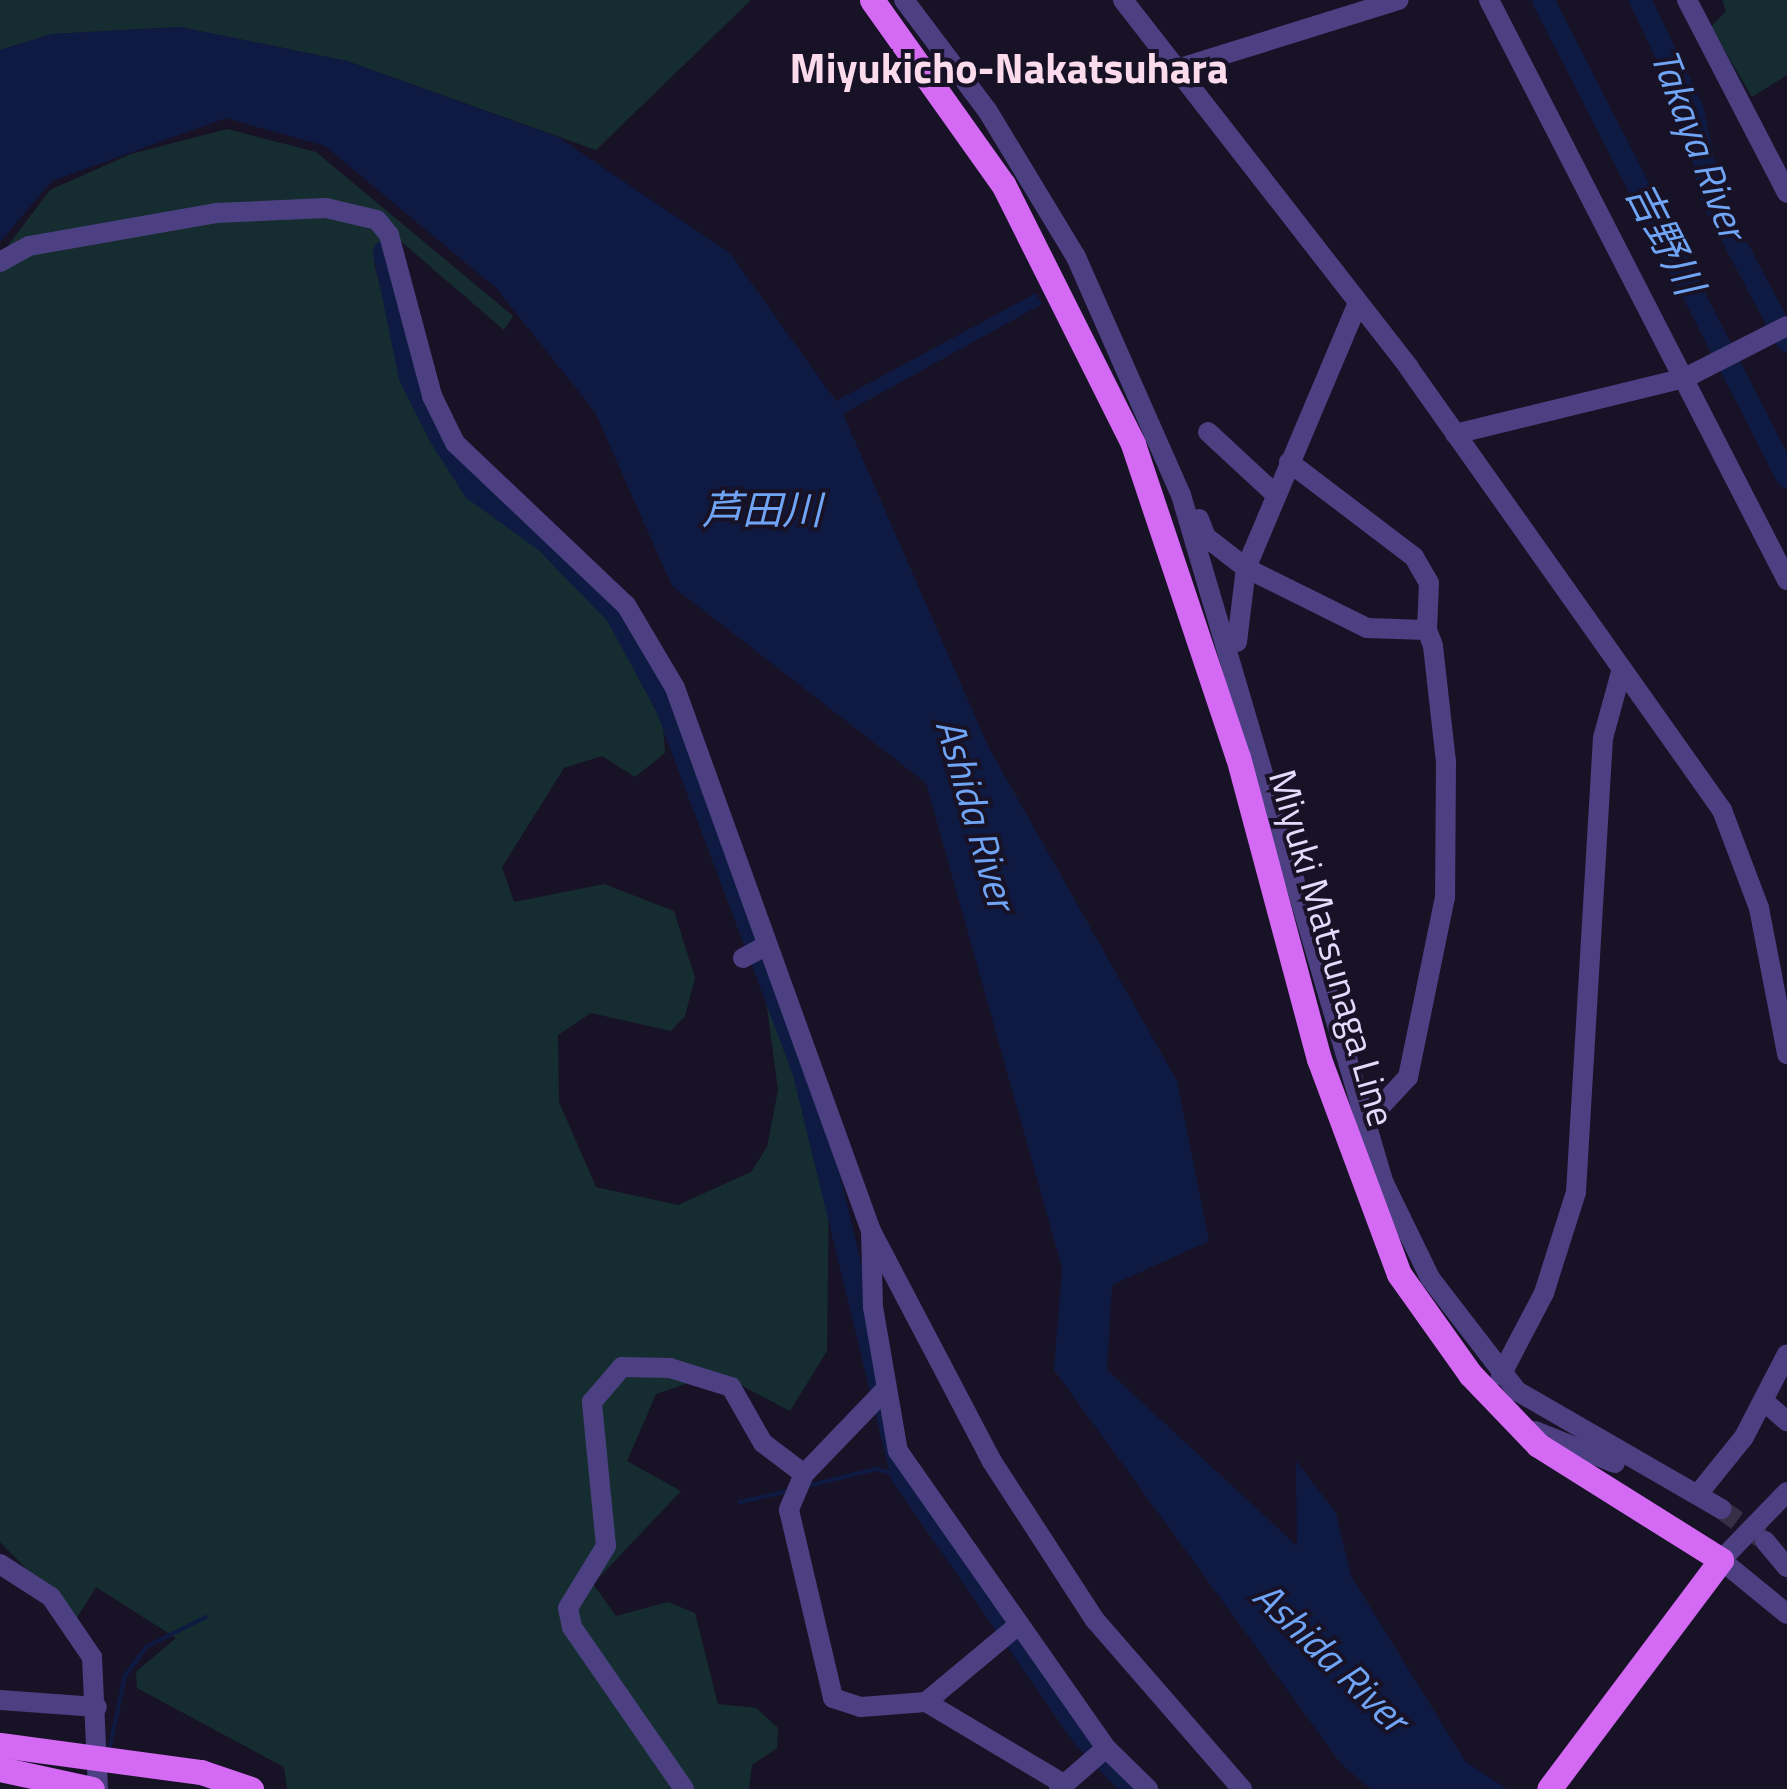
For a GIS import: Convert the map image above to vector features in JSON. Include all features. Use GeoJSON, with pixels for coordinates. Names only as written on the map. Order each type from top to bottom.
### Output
{"type":"FeatureCollection","features":[{"type":"Feature","properties":{"kind":"main road","name":"Miyuki Matsunaga Line"},"geometry":{"type":"LineString","coordinates":[[872,0],[1003,184],[1133,444],[1238,757],[1319,1059],[1377,1225],[1431,1324],[1512,1420],[1569,1468],[1721,1560]]}},
{"type":"Feature","properties":{"kind":"main road"},"geometry":{"type":"LineString","coordinates":[[1549,1789],[1721,1560]]}},
{"type":"Feature","properties":{"kind":"main road"},"geometry":{"type":"LineString","coordinates":[[0,1746],[122,1760],[251,1789]]}},
{"type":"Feature","properties":{"kind":"main road"},"geometry":{"type":"LineString","coordinates":[[0,1769],[93,1789]]}},
{"type":"Feature","properties":{"kind":"street"},"geometry":{"type":"LineString","coordinates":[[904,0],[987,110],[1076,257],[1180,495],[1238,672],[1367,1127],[1430,1278],[1501,1376],[1642,1465],[1721,1508]]}},
{"type":"Feature","properties":{"kind":"street"},"geometry":{"type":"LineString","coordinates":[[1123,0],[1456,434],[1740,848],[1787,1054]]}},
{"type":"Feature","properties":{"kind":"street"},"geometry":{"type":"LineString","coordinates":[[1177,69],[1398,0]]}},
{"type":"Feature","properties":{"kind":"street"},"geometry":{"type":"LineString","coordinates":[[1489,0],[1787,580]]}},
{"type":"Feature","properties":{"kind":"street"},"geometry":{"type":"LineString","coordinates":[[1687,0],[1787,193]]}},
{"type":"Feature","properties":{"kind":"street"},"geometry":{"type":"LineString","coordinates":[[0,262],[29,246],[216,213],[326,208],[377,220],[390,235],[432,396],[454,444],[626,605],[674,688],[871,1230],[1046,1549],[1164,1706],[1242,1789]]}},
{"type":"Feature","properties":{"kind":"street"},"geometry":{"type":"LineString","coordinates":[[1238,672],[1234,622],[1246,568],[1358,303]]}},
{"type":"Feature","properties":{"kind":"street"},"geometry":{"type":"LineString","coordinates":[[1456,434],[1685,378],[1787,326]]}},
{"type":"Feature","properties":{"kind":"street"},"geometry":{"type":"LineString","coordinates":[[1208,432],[1276,494]]}},
{"type":"Feature","properties":{"kind":"street"},"geometry":{"type":"LineString","coordinates":[[1289,462],[1414,557],[1429,583],[1427,630],[1446,761],[1445,897],[1408,1077],[1367,1127],[1377,1225]]}},
{"type":"Feature","properties":{"kind":"street"},"geometry":{"type":"LineString","coordinates":[[1180,495],[1206,537],[1246,568],[1367,628],[1427,630]]}},
{"type":"Feature","properties":{"kind":"street"},"geometry":{"type":"LineString","coordinates":[[1501,1376],[1544,1293],[1576,1192],[1603,738],[1621,672]]}},
{"type":"Feature","properties":{"kind":"street"},"geometry":{"type":"LineString","coordinates":[[743,958],[768,945]]}},
{"type":"Feature","properties":{"kind":"street"},"geometry":{"type":"LineString","coordinates":[[871,1230],[884,1391],[898,1451],[1101,1752],[1148,1789]]}},
{"type":"Feature","properties":{"kind":"street"},"geometry":{"type":"LineString","coordinates":[[1698,1494],[1766,1403],[1787,1354]]}},
{"type":"Feature","properties":{"kind":"street"},"geometry":{"type":"LineString","coordinates":[[684,1789],[572,1627],[568,1608],[606,1546],[592,1402],[622,1367],[670,1368],[731,1387],[763,1443],[800,1484]]}},
{"type":"Feature","properties":{"kind":"street"},"geometry":{"type":"LineString","coordinates":[[884,1391],[800,1484],[790,1527],[833,1698],[861,1708],[926,1702],[1016,1627]]}},
{"type":"Feature","properties":{"kind":"street"},"geometry":{"type":"LineString","coordinates":[[1766,1403],[1787,1421]]}},
{"type":"Feature","properties":{"kind":"street"},"geometry":{"type":"LineString","coordinates":[[1512,1420],[1573,1450],[1642,1465]]}},
{"type":"Feature","properties":{"kind":"street"},"geometry":{"type":"LineString","coordinates":[[1787,1492],[1721,1560],[1787,1614]]}},
{"type":"Feature","properties":{"kind":"street"},"geometry":{"type":"LineString","coordinates":[[0,1564],[51,1597],[82,1642],[97,1675],[93,1789]]}},
{"type":"Feature","properties":{"kind":"street"},"geometry":{"type":"LineString","coordinates":[[0,1700],[97,1707]]}},
{"type":"Feature","properties":{"kind":"street"},"geometry":{"type":"LineString","coordinates":[[926,1702],[1060,1786],[1101,1752]]}},
{"type":"Feature","properties":{"kind":"green space"},"geometry":{"type":"Polygon","coordinates":[[[0,0],[751,0],[596,150],[347,61],[180,27],[52,34],[0,50],[0,0]]]}},
{"type":"Feature","properties":{"kind":"green space"},"geometry":{"type":"Polygon","coordinates":[[[1722,0],[1787,0],[1787,75],[1752,97],[1711,27],[1726,11],[1722,0]]]}},
{"type":"Feature","properties":{"kind":"green space"},"geometry":{"type":"Polygon","coordinates":[[[227,129],[316,152],[513,316],[504,330],[390,232],[374,264],[405,378],[466,487],[605,606],[663,725],[665,753],[635,777],[602,756],[564,768],[502,867],[514,902],[604,884],[674,911],[695,978],[685,1016],[671,1031],[591,1013],[558,1035],[559,1102],[596,1187],[678,1205],[751,1172],[767,1147],[778,1090],[765,992],[782,987],[829,1190],[827,1351],[790,1411],[718,1373],[656,1394],[627,1461],[681,1491],[593,1584],[616,1616],[668,1602],[695,1613],[718,1704],[756,1708],[778,1728],[777,1748],[752,1765],[749,1789],[287,1789],[284,1767],[137,1688],[136,1672],[176,1638],[96,1587],[76,1619],[0,1542],[0,256],[50,190],[131,154],[227,129]]]}},
{"type":"Feature","properties":{"kind":"water","name":"芦田川"},"geometry":{"type":"Polygon","coordinates":[[[180,27],[347,61],[558,137],[730,253],[836,401],[1036,293],[1042,304],[843,414],[988,746],[1177,1081],[1209,1241],[1112,1285],[1107,1370],[1297,1546],[1296,1461],[1336,1513],[1351,1576],[1465,1761],[1507,1789],[1371,1789],[1342,1765],[1054,1370],[1062,1268],[926,783],[672,586],[595,412],[496,288],[325,146],[226,118],[52,181],[0,242],[0,50],[52,34],[180,27]]]}},
{"type":"Feature","properties":{"kind":"waterway","name":"吉野川"},"geometry":{"type":"LineString","coordinates":[[1543,0],[1787,477]]}},
{"type":"Feature","properties":{"kind":"waterway","name":"Takaya River"},"geometry":{"type":"LineString","coordinates":[[1640,0],[1693,110],[1711,197],[1787,341]]}},
{"type":"Feature","properties":{"kind":"waterway"},"geometry":{"type":"LineString","coordinates":[[384,252],[410,377],[440,437],[474,490],[545,541],[616,614],[666,706],[803,1070],[902,1476],[1085,1739],[1133,1789]]}},
{"type":"Feature","properties":{"kind":"waterway"},"geometry":{"type":"LineString","coordinates":[[807,1486],[876,1469],[902,1476]]}},
{"type":"Feature","properties":{"kind":"waterway"},"geometry":{"type":"LineString","coordinates":[[740,1502],[789,1491]]}},
{"type":"Feature","properties":{"kind":"waterway"},"geometry":{"type":"LineString","coordinates":[[109,1751],[125,1676],[146,1647],[206,1617]]}},
{"type":"Feature","properties":{"kind":"tunnel"},"geometry":{"type":"LineString","coordinates":[[1721,1509],[1764,1540]]}},
{"type":"Feature","properties":{"kind":"district","name":"Miyukicho-Nakatsuhara"},"geometry":{"type":"Point","coordinates":[1009,67]}},
{"type":"Feature","properties":{"kind":"water label","name":"Ashida River"},"geometry":{"type":"Point","coordinates":[976,814]}},
{"type":"Feature","properties":{"kind":"water label","name":"Ashida River"},"geometry":{"type":"Point","coordinates":[1331,1657]}}]}
